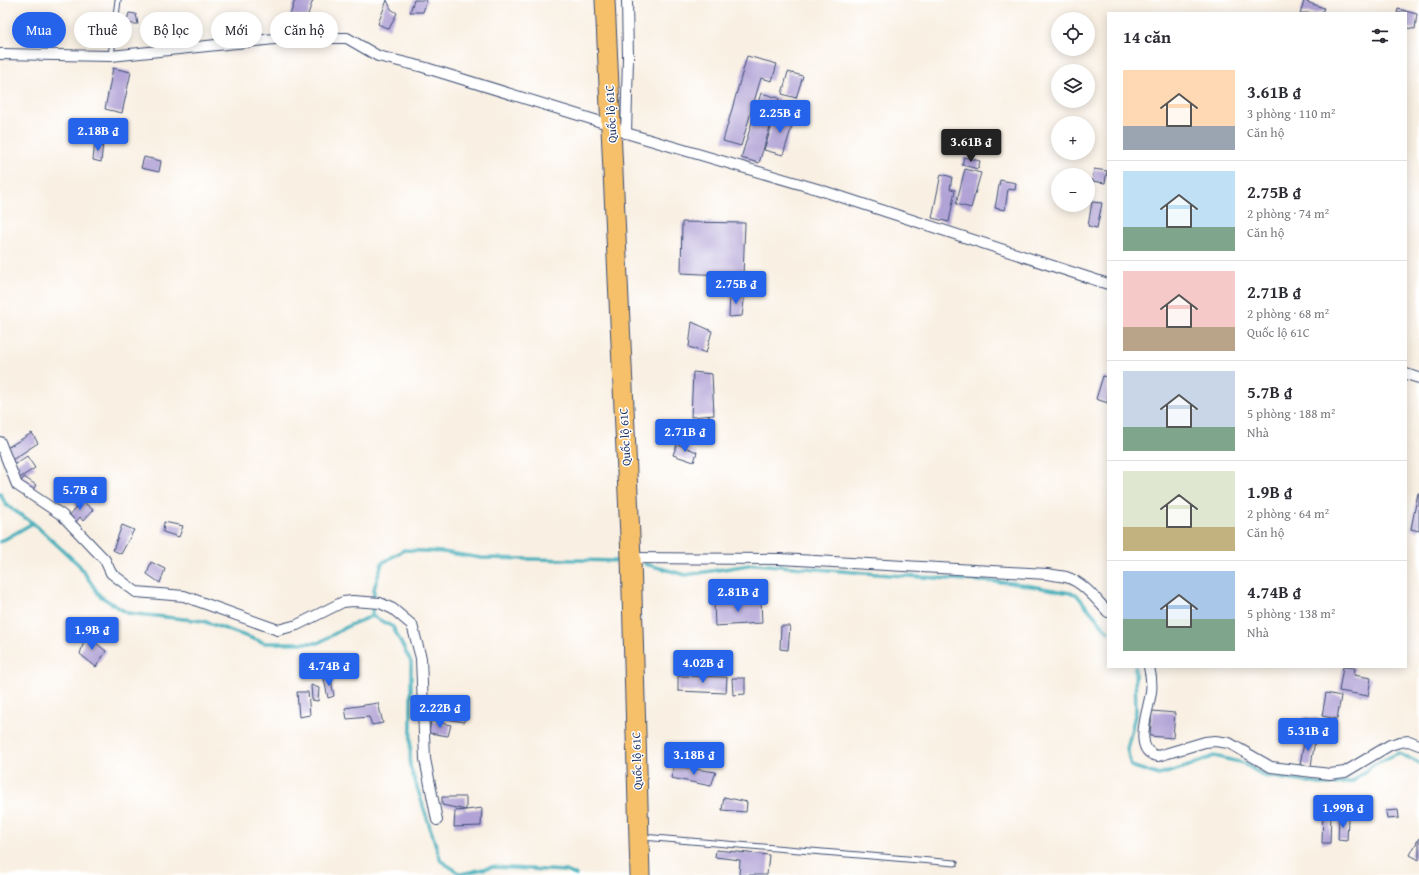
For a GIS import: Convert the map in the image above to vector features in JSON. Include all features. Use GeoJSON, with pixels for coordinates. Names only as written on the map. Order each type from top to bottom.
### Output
{"type":"FeatureCollection","features":[{"type":"Feature","properties":{"kind":"highway","name":"Quốc lộ 61C"},"geometry":{"type":"LineString","coordinates":[[605,0],[619,129],[640,875]]}},
{"type":"Feature","properties":{"kind":"street"},"geometry":{"type":"LineString","coordinates":[[619,129],[628,58],[627,0]]}},
{"type":"Feature","properties":{"kind":"street"},"geometry":{"type":"LineString","coordinates":[[0,54],[112,56],[284,38],[347,38],[378,56],[423,67],[619,129],[817,189],[1107,284]]}},
{"type":"Feature","properties":{"kind":"street"},"geometry":{"type":"LineString","coordinates":[[1407,374],[1419,378]]}},
{"type":"Feature","properties":{"kind":"street"},"geometry":{"type":"LineString","coordinates":[[0,442],[17,485],[62,515],[105,560],[111,573],[136,592],[184,596],[278,630],[297,626],[343,602],[353,601],[380,603],[393,609],[412,625],[421,658],[425,759],[437,820]]}},
{"type":"Feature","properties":{"kind":"street"},"geometry":{"type":"LineString","coordinates":[[631,558],[780,559],[1047,574],[1067,578],[1077,582],[1107,611]]}},
{"type":"Feature","properties":{"kind":"street"},"geometry":{"type":"LineString","coordinates":[[1149,668],[1151,692],[1143,732],[1143,743],[1146,750],[1152,755],[1158,756],[1205,742],[1215,741],[1229,743],[1271,767],[1330,774],[1344,772],[1390,745],[1409,741],[1419,745]]}},
{"type":"Feature","properties":{"kind":"lane"},"geometry":{"type":"LineString","coordinates":[[112,56],[118,0]]}},
{"type":"Feature","properties":{"kind":"lane"},"geometry":{"type":"LineString","coordinates":[[639,837],[955,863]]}},
{"type":"Feature","properties":{"kind":"building"},"geometry":{"type":"Polygon","coordinates":[[[295,0],[313,0],[309,12],[291,12],[295,0]]]}},
{"type":"Feature","properties":{"kind":"building"},"geometry":{"type":"Polygon","coordinates":[[[387,0],[391,9],[397,13],[389,29],[378,24],[387,0]]]}},
{"type":"Feature","properties":{"kind":"building"},"geometry":{"type":"Polygon","coordinates":[[[414,0],[427,0],[423,12],[410,12],[414,0]]]}},
{"type":"Feature","properties":{"kind":"building"},"geometry":{"type":"Polygon","coordinates":[[[1304,1],[1324,8],[1322,12],[1300,12],[1304,1]]]}},
{"type":"Feature","properties":{"kind":"building"},"geometry":{"type":"Polygon","coordinates":[[[1398,9],[1417,14],[1415,29],[1407,28],[1407,12],[1397,12],[1398,9]]]}},
{"type":"Feature","properties":{"kind":"building"},"geometry":{"type":"Polygon","coordinates":[[[132,13],[136,14],[138,24],[132,24],[132,13]]]}},
{"type":"Feature","properties":{"kind":"building"},"geometry":{"type":"Polygon","coordinates":[[[747,56],[777,64],[772,81],[761,78],[741,146],[723,141],[747,56]]]}},
{"type":"Feature","properties":{"kind":"building"},"geometry":{"type":"Polygon","coordinates":[[[113,68],[131,72],[122,113],[105,109],[113,68]]]}},
{"type":"Feature","properties":{"kind":"building"},"geometry":{"type":"Polygon","coordinates":[[[788,72],[803,76],[796,98],[782,94],[788,72]]]}},
{"type":"Feature","properties":{"kind":"building"},"geometry":{"type":"Polygon","coordinates":[[[761,93],[779,98],[759,163],[741,158],[761,93]]]}},
{"type":"Feature","properties":{"kind":"building"},"geometry":{"type":"Polygon","coordinates":[[[784,113],[795,117],[783,155],[764,150],[775,116],[782,119],[784,113]]]}},
{"type":"Feature","properties":{"kind":"building"},"geometry":{"type":"Polygon","coordinates":[[[95,141],[103,143],[101,162],[93,160],[95,141]]]}},
{"type":"Feature","properties":{"kind":"building"},"geometry":{"type":"Polygon","coordinates":[[[144,157],[161,161],[159,172],[141,168],[144,157]]]}},
{"type":"Feature","properties":{"kind":"building"},"geometry":{"type":"Polygon","coordinates":[[[964,157],[980,161],[978,169],[962,165],[964,157]]]}},
{"type":"Feature","properties":{"kind":"building"},"geometry":{"type":"Polygon","coordinates":[[[965,169],[981,173],[971,208],[956,204],[965,169]]]}},
{"type":"Feature","properties":{"kind":"building"},"geometry":{"type":"Polygon","coordinates":[[[1095,169],[1107,171],[1105,183],[1095,181],[1095,169]]]}},
{"type":"Feature","properties":{"kind":"building"},"geometry":{"type":"Polygon","coordinates":[[[941,174],[952,177],[950,189],[955,190],[949,222],[932,218],[941,174]]]}},
{"type":"Feature","properties":{"kind":"building"},"geometry":{"type":"Polygon","coordinates":[[[1000,180],[1016,183],[1015,190],[1008,189],[1005,210],[995,208],[1000,180]]]}},
{"type":"Feature","properties":{"kind":"building"},"geometry":{"type":"Polygon","coordinates":[[[1095,202],[1102,203],[1097,228],[1088,226],[1090,212],[1095,212],[1095,202]]]}},
{"type":"Feature","properties":{"kind":"building"},"geometry":{"type":"Polygon","coordinates":[[[682,222],[745,223],[743,276],[681,273],[682,222]]]}},
{"type":"Feature","properties":{"kind":"building"},"geometry":{"type":"Polygon","coordinates":[[[730,293],[745,294],[742,316],[729,317],[730,293]]]}},
{"type":"Feature","properties":{"kind":"building"},"geometry":{"type":"Polygon","coordinates":[[[692,322],[712,331],[706,353],[689,347],[692,322]]]}},
{"type":"Feature","properties":{"kind":"building"},"geometry":{"type":"Polygon","coordinates":[[[693,372],[712,374],[714,415],[691,417],[693,372]]]}},
{"type":"Feature","properties":{"kind":"building"},"geometry":{"type":"Polygon","coordinates":[[[1103,376],[1107,377],[1107,403],[1096,399],[1103,376]]]}},
{"type":"Feature","properties":{"kind":"building"},"geometry":{"type":"Polygon","coordinates":[[[32,433],[38,443],[12,460],[5,449],[32,433]]]}},
{"type":"Feature","properties":{"kind":"building"},"geometry":{"type":"Polygon","coordinates":[[[677,444],[697,452],[694,462],[673,455],[677,444]]]}},
{"type":"Feature","properties":{"kind":"building"},"geometry":{"type":"Polygon","coordinates":[[[27,456],[35,468],[18,479],[11,467],[27,456]]]}},
{"type":"Feature","properties":{"kind":"building"},"geometry":{"type":"Polygon","coordinates":[[[24,477],[36,485],[32,491],[20,483],[24,477]]]}},
{"type":"Feature","properties":{"kind":"building"},"geometry":{"type":"Polygon","coordinates":[[[1419,493],[1419,531],[1411,529],[1419,493]]]}},
{"type":"Feature","properties":{"kind":"building"},"geometry":{"type":"Polygon","coordinates":[[[79,498],[93,510],[83,521],[80,517],[75,523],[68,517],[77,507],[74,504],[79,498]]]}},
{"type":"Feature","properties":{"kind":"building"},"geometry":{"type":"Polygon","coordinates":[[[164,522],[183,526],[179,537],[163,532],[164,522]]]}},
{"type":"Feature","properties":{"kind":"building"},"geometry":{"type":"Polygon","coordinates":[[[122,525],[134,530],[121,554],[113,550],[122,525]]]}},
{"type":"Feature","properties":{"kind":"building"},"geometry":{"type":"Polygon","coordinates":[[[151,562],[165,569],[160,583],[147,574],[151,562]]]}},
{"type":"Feature","properties":{"kind":"building"},"geometry":{"type":"Polygon","coordinates":[[[761,601],[762,623],[715,626],[714,603],[761,601]]]}},
{"type":"Feature","properties":{"kind":"building"},"geometry":{"type":"Polygon","coordinates":[[[781,626],[790,626],[788,650],[780,649],[781,626]]]}},
{"type":"Feature","properties":{"kind":"building"},"geometry":{"type":"Polygon","coordinates":[[[86,635],[106,651],[96,667],[80,654],[86,635]]]}},
{"type":"Feature","properties":{"kind":"building"},"geometry":{"type":"Polygon","coordinates":[[[1343,668],[1355,668],[1354,675],[1371,678],[1368,696],[1339,691],[1343,668]]]}},
{"type":"Feature","properties":{"kind":"building"},"geometry":{"type":"Polygon","coordinates":[[[330,674],[334,696],[328,698],[324,679],[330,674]]]}},
{"type":"Feature","properties":{"kind":"building"},"geometry":{"type":"Polygon","coordinates":[[[678,676],[727,677],[726,693],[678,691],[678,676]]]}},
{"type":"Feature","properties":{"kind":"building"},"geometry":{"type":"Polygon","coordinates":[[[732,678],[745,678],[745,694],[733,695],[732,678]]]}},
{"type":"Feature","properties":{"kind":"building"},"geometry":{"type":"Polygon","coordinates":[[[311,685],[319,688],[318,701],[312,700],[311,685]]]}},
{"type":"Feature","properties":{"kind":"building"},"geometry":{"type":"Polygon","coordinates":[[[297,692],[308,692],[310,715],[299,717],[297,692]]]}},
{"type":"Feature","properties":{"kind":"building"},"geometry":{"type":"Polygon","coordinates":[[[1326,693],[1341,696],[1337,719],[1322,716],[1326,693]]]}},
{"type":"Feature","properties":{"kind":"building"},"geometry":{"type":"Polygon","coordinates":[[[378,703],[383,723],[372,725],[369,717],[347,719],[345,708],[378,703]]]}},
{"type":"Feature","properties":{"kind":"building"},"geometry":{"type":"Polygon","coordinates":[[[461,704],[468,705],[464,722],[447,719],[446,711],[459,712],[461,704]]]}},
{"type":"Feature","properties":{"kind":"building"},"geometry":{"type":"Polygon","coordinates":[[[1152,711],[1175,713],[1173,738],[1150,736],[1152,711]]]}},
{"type":"Feature","properties":{"kind":"building"},"geometry":{"type":"Polygon","coordinates":[[[1303,717],[1319,719],[1316,734],[1301,732],[1303,717]]]}},
{"type":"Feature","properties":{"kind":"building"},"geometry":{"type":"Polygon","coordinates":[[[431,721],[451,725],[448,736],[429,733],[431,721]]]}},
{"type":"Feature","properties":{"kind":"building"},"geometry":{"type":"Polygon","coordinates":[[[1305,738],[1315,740],[1311,766],[1300,764],[1305,738]]]}},
{"type":"Feature","properties":{"kind":"building"},"geometry":{"type":"Polygon","coordinates":[[[674,766],[716,772],[711,786],[671,778],[674,766]]]}},
{"type":"Feature","properties":{"kind":"building"},"geometry":{"type":"Polygon","coordinates":[[[442,797],[466,797],[466,810],[442,805],[442,797]]]}},
{"type":"Feature","properties":{"kind":"building"},"geometry":{"type":"Polygon","coordinates":[[[724,797],[747,802],[746,812],[722,810],[724,797]]]}},
{"type":"Feature","properties":{"kind":"building"},"geometry":{"type":"Polygon","coordinates":[[[482,808],[481,826],[454,827],[455,811],[482,808]]]}},
{"type":"Feature","properties":{"kind":"building"},"geometry":{"type":"Polygon","coordinates":[[[1398,810],[1399,818],[1387,819],[1386,811],[1398,810]]]}},
{"type":"Feature","properties":{"kind":"building"},"geometry":{"type":"Polygon","coordinates":[[[1323,813],[1331,813],[1330,843],[1322,843],[1323,813]]]}},
{"type":"Feature","properties":{"kind":"building"},"geometry":{"type":"Polygon","coordinates":[[[1339,817],[1348,818],[1347,841],[1338,840],[1339,817]]]}},
{"type":"Feature","properties":{"kind":"building"},"geometry":{"type":"Polygon","coordinates":[[[1419,838],[1419,860],[1410,855],[1419,838]]]}},
{"type":"Feature","properties":{"kind":"building"},"geometry":{"type":"Polygon","coordinates":[[[716,850],[769,855],[767,875],[739,875],[740,860],[715,857],[716,850]]]}},
{"type":"Feature","properties":{"kind":"waterway"},"geometry":{"type":"LineString","coordinates":[[0,493],[6,505],[33,523],[79,565],[100,596],[127,613],[203,621],[265,643],[318,643],[350,625],[372,616],[393,627],[411,662],[410,766],[441,861],[461,874],[492,867],[566,871],[576,875]]}},
{"type":"Feature","properties":{"kind":"waterway"},"geometry":{"type":"LineString","coordinates":[[0,542],[33,523]]}},
{"type":"Feature","properties":{"kind":"waterway"},"geometry":{"type":"LineString","coordinates":[[372,616],[374,589],[382,563],[404,550],[443,552],[481,558],[619,561]]}},
{"type":"Feature","properties":{"kind":"waterway"},"geometry":{"type":"LineString","coordinates":[[645,564],[686,575],[755,564],[1014,583],[1076,594],[1107,631]]}},
{"type":"Feature","properties":{"kind":"waterway"},"geometry":{"type":"LineString","coordinates":[[1135,668],[1136,711],[1127,749],[1131,766],[1159,775],[1186,767],[1214,756],[1243,763],[1264,776],[1327,785],[1352,782],[1373,765],[1398,753],[1419,763]]}}]}
